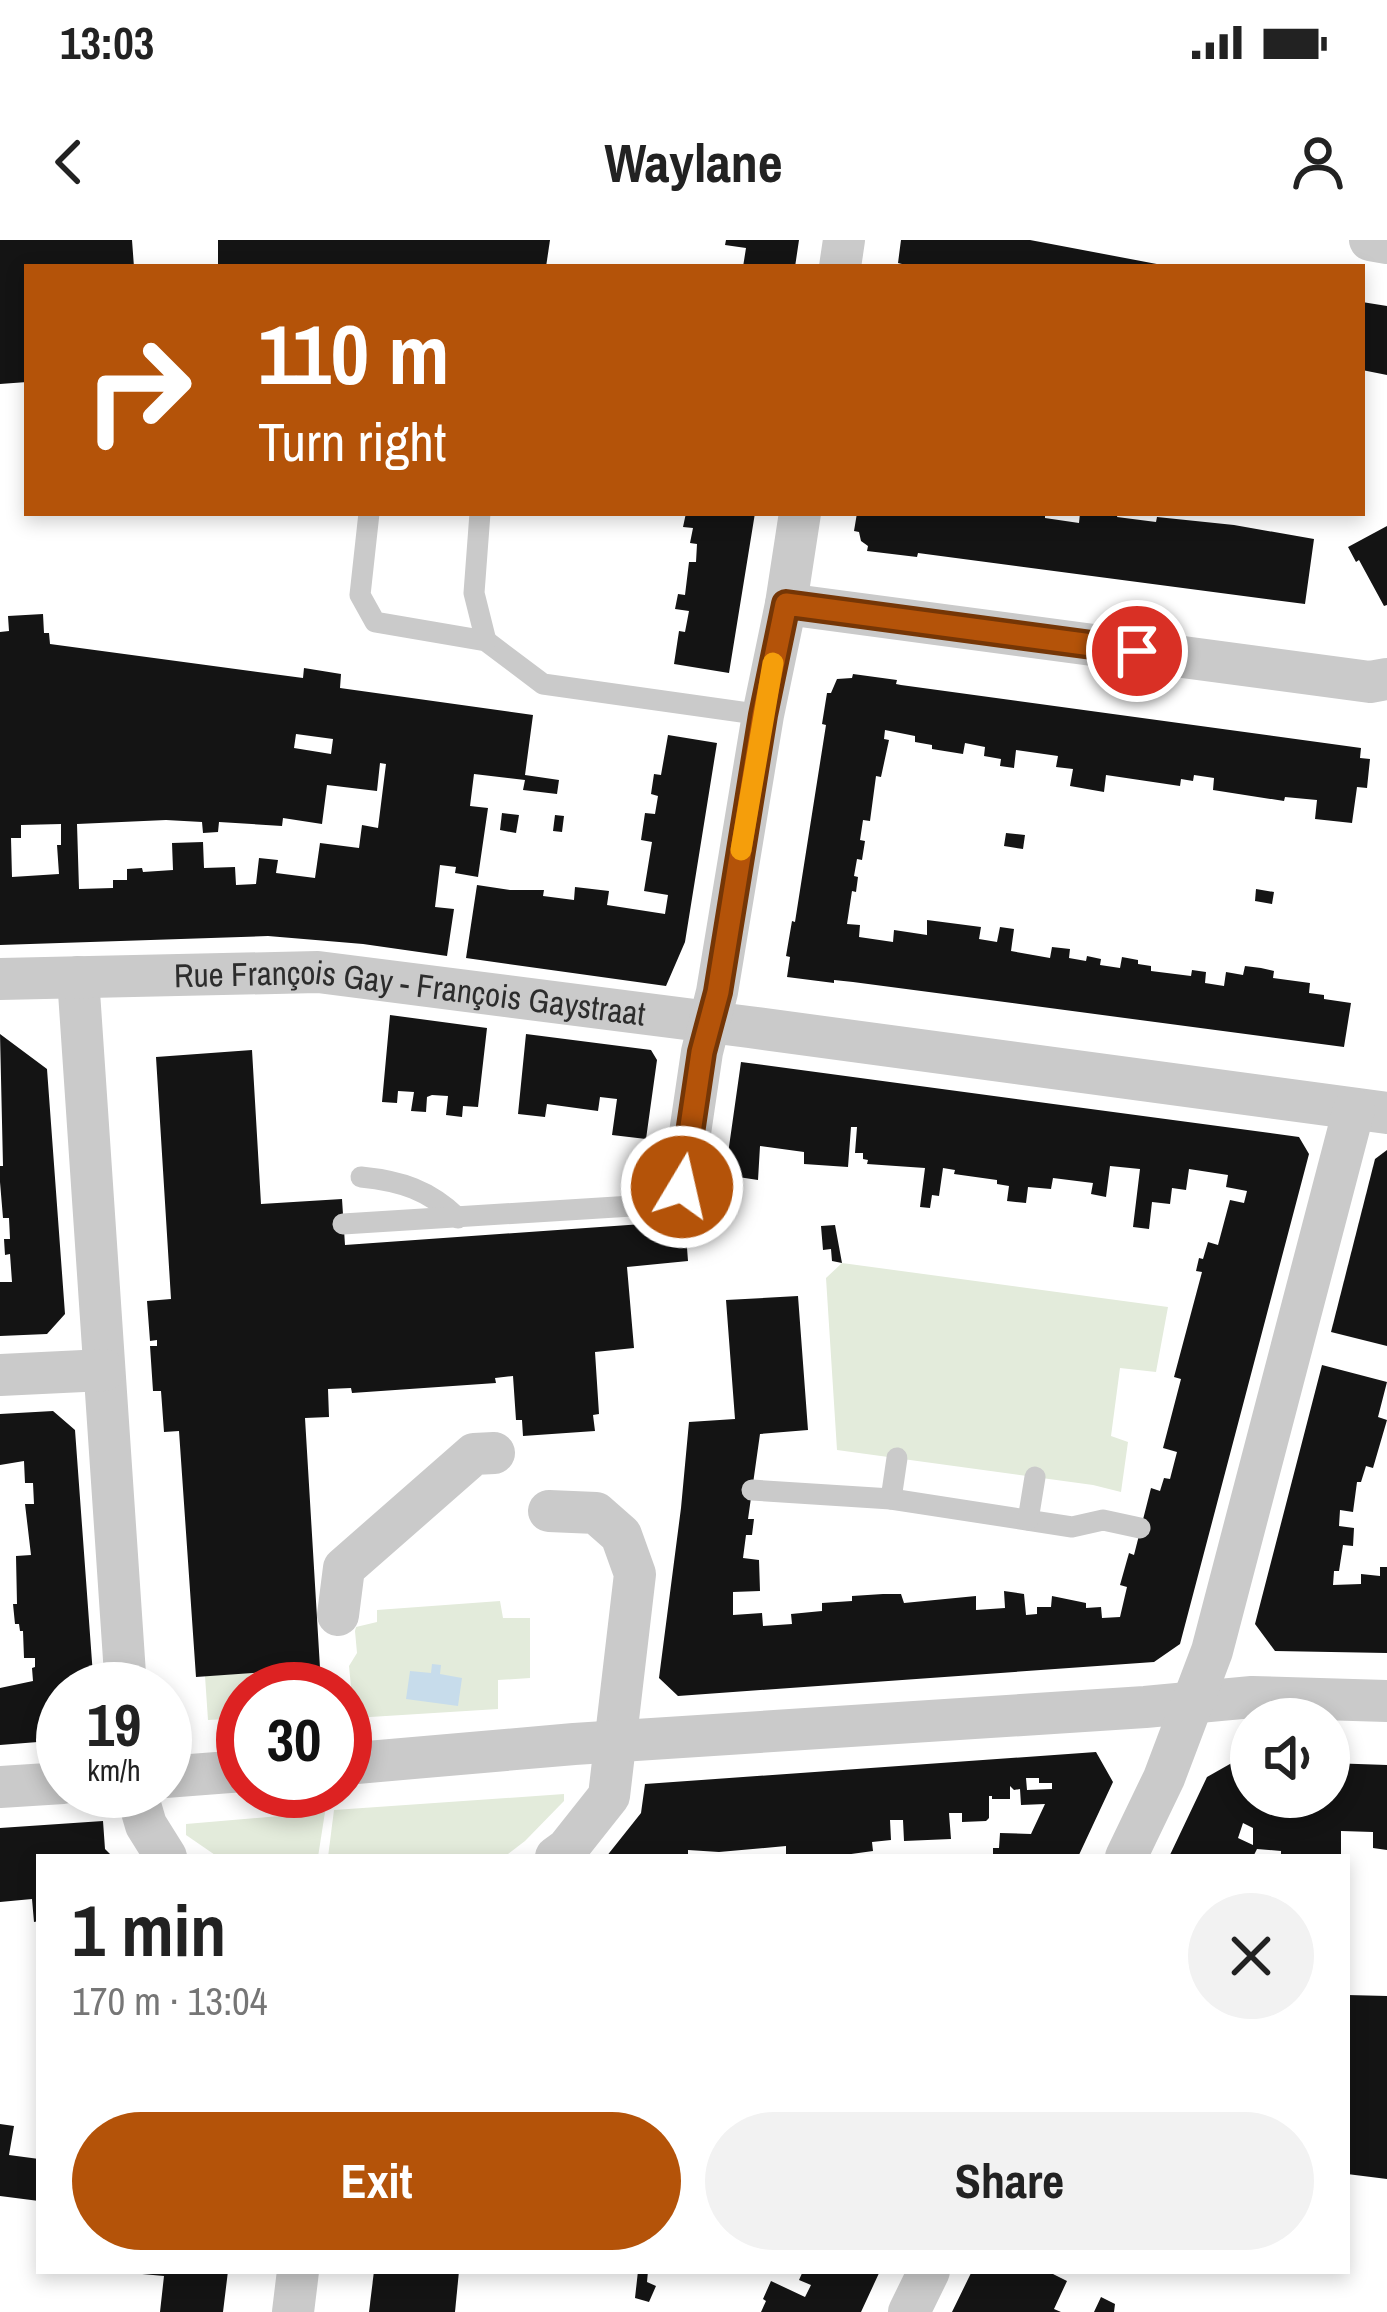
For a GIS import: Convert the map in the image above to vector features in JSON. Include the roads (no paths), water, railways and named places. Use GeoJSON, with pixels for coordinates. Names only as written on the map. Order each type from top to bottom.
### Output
{"type":"FeatureCollection","features":[{"type":"Feature","properties":{"kind":"street"},"geometry":{"type":"LineString","coordinates":[[1370,240],[1387,243]]}},
{"type":"Feature","properties":{"kind":"street"},"geometry":{"type":"LineString","coordinates":[[682,1187],[800,516]]}},
{"type":"Feature","properties":{"kind":"street"},"geometry":{"type":"LineString","coordinates":[[786,604],[1370,682],[1387,679]]}},
{"type":"Feature","properties":{"kind":"street","name":"Rue François Gay - François Gaystraat"},"geometry":{"type":"LineString","coordinates":[[0,979],[318,972],[1371,1111]]}},
{"type":"Feature","properties":{"kind":"street"},"geometry":{"type":"LineString","coordinates":[[78,977],[124,1662]]}},
{"type":"Feature","properties":{"kind":"street"},"geometry":{"type":"LineString","coordinates":[[1127,1854],[1164,1778],[1212,1652],[1224,1550],[1371,1111]]}},
{"type":"Feature","properties":{"kind":"street"},"geometry":{"type":"LineString","coordinates":[[0,1375],[104,1370]]}},
{"type":"Feature","properties":{"kind":"street"},"geometry":{"type":"LineString","coordinates":[[338,1615],[344,1568],[474,1454],[494,1453]]}},
{"type":"Feature","properties":{"kind":"street"},"geometry":{"type":"LineString","coordinates":[[549,1511],[596,1513],[621,1534],[635,1574],[609,1796],[560,1854]]}},
{"type":"Feature","properties":{"kind":"street"},"geometry":{"type":"LineString","coordinates":[[372,1762],[1252,1697],[1387,1701]]}},
{"type":"Feature","properties":{"kind":"street"},"geometry":{"type":"LineString","coordinates":[[0,1787],[36,1785]]}},
{"type":"Feature","properties":{"kind":"street"},"geometry":{"type":"LineString","coordinates":[[144,1818],[164,1854]]}},
{"type":"Feature","properties":{"kind":"street"},"geometry":{"type":"LineString","coordinates":[[293,2312],[298,2274]]}},
{"type":"Feature","properties":{"kind":"street"},"geometry":{"type":"LineString","coordinates":[[909,2312],[928,2274]]}},
{"type":"Feature","properties":{"kind":"lane"},"geometry":{"type":"LineString","coordinates":[[369,516],[360,595],[375,622],[486,641],[543,684],[763,715]]}},
{"type":"Feature","properties":{"kind":"lane"},"geometry":{"type":"LineString","coordinates":[[480,516],[474,593],[486,641]]}},
{"type":"Feature","properties":{"kind":"lane"},"geometry":{"type":"LineString","coordinates":[[362,1178],[413,1186],[438,1199],[458,1218]]}},
{"type":"Feature","properties":{"kind":"lane"},"geometry":{"type":"LineString","coordinates":[[344,1224],[632,1206],[682,1187]]}},
{"type":"Feature","properties":{"kind":"lane"},"geometry":{"type":"LineString","coordinates":[[891,1499],[897,1458]]}},
{"type":"Feature","properties":{"kind":"lane"},"geometry":{"type":"LineString","coordinates":[[1028,1520],[1034,1477]]}},
{"type":"Feature","properties":{"kind":"lane"},"geometry":{"type":"LineString","coordinates":[[752,1490],[891,1499],[1072,1527],[1102,1520],[1140,1528]]}},
{"type":"Feature","properties":{"kind":"water"},"geometry":{"type":"Polygon","coordinates":[[[432,1664],[441,1665],[440,1674],[462,1678],[458,1706],[406,1699],[410,1671],[431,1673],[432,1664]]]}}]}
